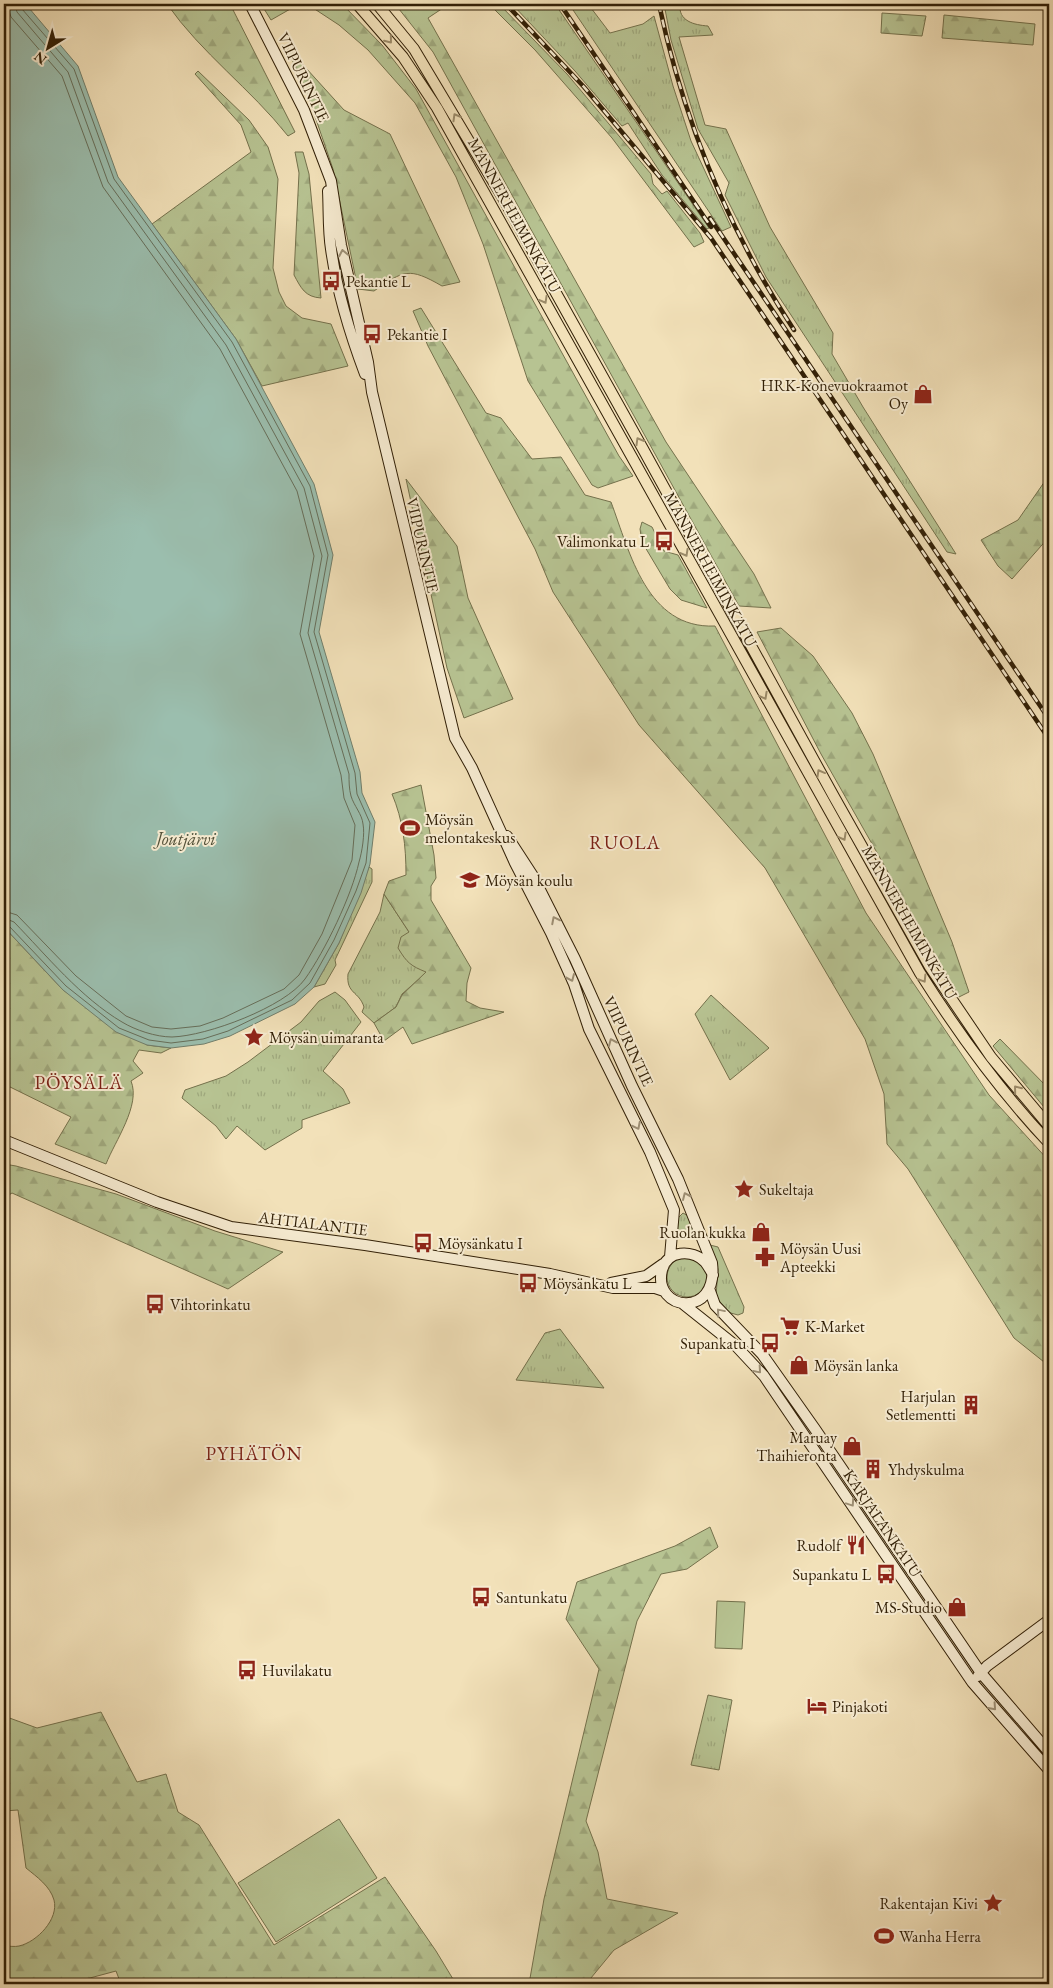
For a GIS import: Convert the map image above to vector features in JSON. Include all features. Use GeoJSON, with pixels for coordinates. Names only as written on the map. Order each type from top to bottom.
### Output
{"type":"FeatureCollection","features":[{"type":"Feature","properties":{"kind":"main road","name":"VIIPURINTIE"},"geometry":{"type":"LineString","coordinates":[[250,4],[304,110],[334,192],[343,254],[368,362],[372,392],[455,738],[472,768],[515,863],[552,933],[574,984],[589,1029],[650,1152],[674,1210],[667,1260]]}},
{"type":"Feature","properties":{"kind":"main road","name":"MANNERHEIMINKATU"},"geometry":{"type":"LineString","coordinates":[[357,4],[403,58],[437,108],[920,973],[949,1019],[983,1065],[1023,1115],[1049,1143]]}},
{"type":"Feature","properties":{"kind":"main road","name":"MANNERHEIMINKATU"},"geometry":{"type":"LineString","coordinates":[[377,4],[414,50],[502,198],[643,449],[837,804],[930,967],[992,1057],[1049,1126]]}},
{"type":"Feature","properties":{"kind":"main road","name":"VIIPURINTIE"},"geometry":{"type":"LineString","coordinates":[[500,827],[533,876],[575,959],[632,1086],[690,1205],[705,1251],[712,1263],[713,1275]]}},
{"type":"Feature","properties":{"kind":"main road","name":"AHTIALANTIE"},"geometry":{"type":"LineString","coordinates":[[4,1140],[29,1152],[192,1216],[231,1227],[365,1245],[625,1289],[654,1288],[664,1292]]}},
{"type":"Feature","properties":{"kind":"main road","name":"AHTIALANTIE"},"geometry":{"type":"LineString","coordinates":[[4,1146],[29,1152]]}},
{"type":"Feature","properties":{"kind":"main road"},"geometry":{"type":"LineString","coordinates":[[679,1253],[697,1256],[705,1263],[713,1275],[710,1291],[695,1301],[682,1303],[672,1299],[664,1292],[660,1278],[667,1260],[679,1253]]}},
{"type":"Feature","properties":{"kind":"main road","name":"AHTIALANTIE"},"geometry":{"type":"LineString","coordinates":[[604,1284],[627,1282],[646,1276],[667,1260]]}},
{"type":"Feature","properties":{"kind":"main road","name":"KARJALANKATU"},"geometry":{"type":"LineString","coordinates":[[710,1291],[715,1305],[762,1354],[981,1672],[1049,1752]]}},
{"type":"Feature","properties":{"kind":"main road","name":"KARJALANKATU"},"geometry":{"type":"LineString","coordinates":[[682,1303],[736,1346],[764,1376],[972,1682],[1049,1770]]}},
{"type":"Feature","properties":{"kind":"main road"},"geometry":{"type":"LineString","coordinates":[[972,1682],[981,1672],[1049,1620]]}},
{"type":"Feature","properties":{"kind":"green space"},"geometry":{"type":"Polygon","coordinates":[[[167,4],[230,4],[295,132],[288,136],[258,102],[195,39],[167,4]]]}},
{"type":"Feature","properties":{"kind":"green space"},"geometry":{"type":"Polygon","coordinates":[[[261,4],[299,4],[271,20],[261,4]]]}},
{"type":"Feature","properties":{"kind":"green space"},"geometry":{"type":"Polygon","coordinates":[[[307,4],[342,4],[382,45],[416,89],[619,456],[633,476],[598,488],[592,485],[528,381],[483,244],[456,177],[415,103],[368,50],[339,25],[307,4]]]}},
{"type":"Feature","properties":{"kind":"green space"},"geometry":{"type":"Polygon","coordinates":[[[395,4],[449,4],[428,18],[666,442],[754,574],[771,608],[739,606],[433,52],[395,4]]]}},
{"type":"Feature","properties":{"kind":"green space"},"geometry":{"type":"Polygon","coordinates":[[[489,4],[499,4],[567,74],[651,174],[653,184],[662,194],[667,191],[700,233],[704,242],[694,247],[612,138],[535,50],[489,4]]]}},
{"type":"Feature","properties":{"kind":"green space"},"geometry":{"type":"Polygon","coordinates":[[[512,4],[555,4],[709,228],[707,229],[662,175],[628,123],[622,126],[575,71],[512,4]]]}},
{"type":"Feature","properties":{"kind":"green space"},"geometry":{"type":"Polygon","coordinates":[[[569,4],[588,4],[610,33],[643,24],[654,16],[673,86],[691,141],[731,227],[722,231],[569,4]]]}},
{"type":"Feature","properties":{"kind":"green space"},"geometry":{"type":"Polygon","coordinates":[[[664,4],[680,4],[680,10],[684,18],[697,25],[708,26],[713,35],[679,37],[705,125],[726,129],[770,227],[833,333],[832,354],[863,407],[956,554],[947,552],[766,277],[725,195],[729,183],[698,129],[671,40],[664,4]]]}},
{"type":"Feature","properties":{"kind":"green space"},"geometry":{"type":"Polygon","coordinates":[[[882,13],[926,16],[922,36],[881,33],[882,13]]]}},
{"type":"Feature","properties":{"kind":"green space"},"geometry":{"type":"Polygon","coordinates":[[[944,15],[1035,24],[1033,45],[942,38],[944,15]]]}},
{"type":"Feature","properties":{"kind":"green space"},"geometry":{"type":"Polygon","coordinates":[[[286,46],[344,110],[390,134],[460,282],[442,286],[422,276],[407,274],[400,275],[374,291],[358,289],[333,169],[308,96],[286,46]]]}},
{"type":"Feature","properties":{"kind":"green space"},"geometry":{"type":"Polygon","coordinates":[[[198,71],[249,120],[268,147],[278,179],[273,268],[279,292],[286,306],[302,318],[331,324],[348,366],[262,386],[236,339],[152,224],[251,152],[241,125],[195,74],[198,71]]]}},
{"type":"Feature","properties":{"kind":"green space"},"geometry":{"type":"Polygon","coordinates":[[[295,152],[303,152],[309,174],[321,298],[307,294],[301,288],[294,275],[299,173],[295,152]]]}},
{"type":"Feature","properties":{"kind":"green space"},"geometry":{"type":"Polygon","coordinates":[[[421,308],[486,413],[501,418],[532,459],[561,457],[585,495],[611,502],[634,564],[657,602],[673,615],[692,624],[715,626],[866,913],[989,1095],[1049,1161],[1049,1366],[1014,1338],[908,1169],[887,1144],[884,1094],[865,1039],[765,868],[639,725],[553,592],[535,549],[428,346],[413,311],[421,308]]]}},
{"type":"Feature","properties":{"kind":"green space"},"geometry":{"type":"Polygon","coordinates":[[[406,479],[457,546],[468,598],[513,699],[464,718],[447,668],[406,479]]]}},
{"type":"Feature","properties":{"kind":"green space"},"geometry":{"type":"Polygon","coordinates":[[[1045,481],[1049,483],[1049,537],[1012,579],[998,566],[981,540],[1018,520],[1045,481]]]}},
{"type":"Feature","properties":{"kind":"green space"},"geometry":{"type":"Polygon","coordinates":[[[642,522],[652,527],[664,551],[678,555],[707,608],[681,600],[670,589],[642,542],[640,529],[642,522]]]}},
{"type":"Feature","properties":{"kind":"green space"},"geometry":{"type":"Polygon","coordinates":[[[781,628],[813,656],[852,713],[873,754],[952,942],[969,992],[959,997],[821,754],[757,632],[781,628]]]}},
{"type":"Feature","properties":{"kind":"green space"},"geometry":{"type":"Polygon","coordinates":[[[421,785],[434,855],[436,878],[431,886],[431,900],[471,968],[467,983],[466,1001],[480,1008],[504,1012],[412,1044],[403,1027],[384,1041],[374,1023],[396,1007],[402,995],[426,972],[410,963],[398,948],[401,937],[409,932],[384,894],[389,881],[406,875],[403,833],[392,794],[421,785]]]}},
{"type":"Feature","properties":{"kind":"green space"},"geometry":{"type":"Polygon","coordinates":[[[369,867],[372,869],[372,882],[335,960],[336,965],[325,984],[314,987],[339,943],[369,867]]]}},
{"type":"Feature","properties":{"kind":"green space"},"geometry":{"type":"Polygon","coordinates":[[[384,894],[409,932],[427,972],[402,994],[396,1007],[374,1023],[362,1012],[364,1007],[349,985],[348,974],[380,912],[384,894]]]}},
{"type":"Feature","properties":{"kind":"green space"},"geometry":{"type":"Polygon","coordinates":[[[4,927],[63,990],[147,1045],[171,1048],[161,1053],[139,1050],[133,1061],[143,1073],[131,1081],[133,1101],[130,1112],[106,1164],[55,1144],[71,1117],[4,1084],[4,927]]]}},
{"type":"Feature","properties":{"kind":"green space"},"geometry":{"type":"Polygon","coordinates":[[[335,992],[345,1000],[361,1022],[323,1071],[343,1089],[350,1103],[302,1120],[302,1128],[265,1150],[237,1126],[226,1139],[216,1126],[182,1098],[185,1090],[226,1076],[248,1062],[301,1022],[319,1001],[335,992]]]}},
{"type":"Feature","properties":{"kind":"green space"},"geometry":{"type":"Polygon","coordinates":[[[711,995],[769,1048],[730,1080],[695,1014],[711,995]]]}},
{"type":"Feature","properties":{"kind":"green space"},"geometry":{"type":"Polygon","coordinates":[[[1000,1039],[1049,1089],[1049,1113],[993,1046],[1000,1039]]]}},
{"type":"Feature","properties":{"kind":"green space"},"geometry":{"type":"Polygon","coordinates":[[[4,1164],[116,1194],[215,1231],[283,1252],[228,1289],[12,1193],[4,1198],[4,1164]]]}},
{"type":"Feature","properties":{"kind":"green space"},"geometry":{"type":"Polygon","coordinates":[[[683,1213],[690,1217],[698,1238],[678,1236],[677,1219],[683,1213]]]}},
{"type":"Feature","properties":{"kind":"green space"},"geometry":{"type":"Polygon","coordinates":[[[706,1244],[718,1247],[744,1307],[743,1313],[738,1315],[727,1312],[716,1296],[718,1269],[706,1244]]]}},
{"type":"Feature","properties":{"kind":"green space"},"geometry":{"type":"Polygon","coordinates":[[[687,1257],[701,1263],[707,1277],[701,1291],[687,1297],[673,1291],[667,1277],[673,1263],[687,1257]]]}},
{"type":"Feature","properties":{"kind":"green space"},"geometry":{"type":"Polygon","coordinates":[[[560,1329],[604,1388],[516,1380],[545,1333],[560,1329]]]}},
{"type":"Feature","properties":{"kind":"green space"},"geometry":{"type":"Polygon","coordinates":[[[710,1527],[718,1547],[687,1569],[661,1574],[637,1621],[586,1821],[598,1852],[607,1899],[678,1913],[614,1950],[586,1984],[529,1984],[544,1899],[599,1669],[566,1619],[577,1582],[675,1546],[710,1527]]]}},
{"type":"Feature","properties":{"kind":"green space"},"geometry":{"type":"Polygon","coordinates":[[[717,1601],[745,1602],[742,1649],[715,1648],[717,1601]]]}},
{"type":"Feature","properties":{"kind":"green space"},"geometry":{"type":"Polygon","coordinates":[[[708,1695],[732,1700],[719,1770],[691,1765],[708,1695]]]}},
{"type":"Feature","properties":{"kind":"green space"},"geometry":{"type":"Polygon","coordinates":[[[101,1712],[137,1782],[166,1774],[178,1812],[199,1825],[274,1945],[385,1877],[436,1951],[456,1984],[121,1984],[116,1971],[75,1982],[75,1984],[4,1984],[4,1946],[19,1946],[33,1940],[50,1922],[55,1907],[49,1890],[43,1882],[26,1868],[18,1810],[4,1811],[4,1716],[37,1728],[101,1712]]]}},
{"type":"Feature","properties":{"kind":"green space"},"geometry":{"type":"Polygon","coordinates":[[[339,1819],[377,1878],[276,1942],[238,1883],[339,1819]]]}},
{"type":"Feature","properties":{"kind":"water","name":"Joutjärvi"},"geometry":{"type":"Polygon","coordinates":[[[4,4],[24,4],[29,8],[78,66],[118,177],[236,339],[314,484],[333,555],[319,632],[360,772],[362,793],[375,822],[370,864],[361,893],[339,943],[314,987],[295,1004],[230,1036],[204,1044],[171,1048],[147,1045],[116,1032],[63,990],[4,927],[4,4]]]}},
{"type":"Feature","properties":{"kind":"railway"},"geometry":{"type":"LineString","coordinates":[[506,4],[584,87],[711,238],[1049,739]]}},
{"type":"Feature","properties":{"kind":"railway"},"geometry":{"type":"LineString","coordinates":[[560,4],[711,227]]}},
{"type":"Feature","properties":{"kind":"railway"},"geometry":{"type":"LineString","coordinates":[[659,4],[681,90],[711,173],[749,253],[794,330]]}},
{"type":"Feature","properties":{"kind":"railway"},"geometry":{"type":"LineString","coordinates":[[710,218],[1049,719]]}},
{"type":"Feature","properties":{"kind":"place","name":"Pekantie L"},"geometry":{"type":"Point","coordinates":[331,281]}},
{"type":"Feature","properties":{"kind":"place","name":"Pekantie I"},"geometry":{"type":"Point","coordinates":[372,334]}},
{"type":"Feature","properties":{"kind":"place","name":"HRK-Konevuokraamot Oy"},"geometry":{"type":"Point","coordinates":[923,394]}},
{"type":"Feature","properties":{"kind":"place","name":"Valimonkatu L"},"geometry":{"type":"Point","coordinates":[664,541]}},
{"type":"Feature","properties":{"kind":"place","name":"Möysän melontakeskus"},"geometry":{"type":"Point","coordinates":[410,828]}},
{"type":"Feature","properties":{"kind":"place","name":"Möysän koulu"},"geometry":{"type":"Point","coordinates":[470,880]}},
{"type":"Feature","properties":{"kind":"place","name":"Möysän uimaranta"},"geometry":{"type":"Point","coordinates":[254,1037]}},
{"type":"Feature","properties":{"kind":"place","name":"Sukeltaja"},"geometry":{"type":"Point","coordinates":[744,1189]}},
{"type":"Feature","properties":{"kind":"place","name":"Ruolan kukka"},"geometry":{"type":"Point","coordinates":[761,1232]}},
{"type":"Feature","properties":{"kind":"place","name":"Möysänkatu I"},"geometry":{"type":"Point","coordinates":[423,1243]}},
{"type":"Feature","properties":{"kind":"place","name":"Möysän Uusi Apteekki"},"geometry":{"type":"Point","coordinates":[765,1257]}},
{"type":"Feature","properties":{"kind":"place","name":"Möysänkatu L"},"geometry":{"type":"Point","coordinates":[528,1283]}},
{"type":"Feature","properties":{"kind":"place","name":"Vihtorinkatu"},"geometry":{"type":"Point","coordinates":[155,1304]}},
{"type":"Feature","properties":{"kind":"place","name":"K-Market"},"geometry":{"type":"Point","coordinates":[790,1326]}},
{"type":"Feature","properties":{"kind":"place","name":"Supankatu I"},"geometry":{"type":"Point","coordinates":[770,1343]}},
{"type":"Feature","properties":{"kind":"place","name":"Möysän lanka"},"geometry":{"type":"Point","coordinates":[799,1365]}},
{"type":"Feature","properties":{"kind":"place","name":"Harjulan Setlementti"},"geometry":{"type":"Point","coordinates":[971,1405]}},
{"type":"Feature","properties":{"kind":"place","name":"Maruay Thaihieronta"},"geometry":{"type":"Point","coordinates":[852,1446]}},
{"type":"Feature","properties":{"kind":"place","name":"Yhdyskulma"},"geometry":{"type":"Point","coordinates":[873,1469]}},
{"type":"Feature","properties":{"kind":"place","name":"Rudolf"},"geometry":{"type":"Point","coordinates":[856,1545]}},
{"type":"Feature","properties":{"kind":"place","name":"Supankatu L"},"geometry":{"type":"Point","coordinates":[886,1574]}},
{"type":"Feature","properties":{"kind":"place","name":"Santunkatu"},"geometry":{"type":"Point","coordinates":[481,1597]}},
{"type":"Feature","properties":{"kind":"place","name":"MS-Studio"},"geometry":{"type":"Point","coordinates":[957,1607]}},
{"type":"Feature","properties":{"kind":"place","name":"Huvilakatu"},"geometry":{"type":"Point","coordinates":[247,1670]}},
{"type":"Feature","properties":{"kind":"place","name":"Pinjakoti"},"geometry":{"type":"Point","coordinates":[817,1706]}},
{"type":"Feature","properties":{"kind":"place","name":"Rakentajan Kivi"},"geometry":{"type":"Point","coordinates":[993,1903]}},
{"type":"Feature","properties":{"kind":"place","name":"Wanha Herra"},"geometry":{"type":"Point","coordinates":[884,1936]}},
{"type":"Feature","properties":{"kind":"district","name":"RUOLA"},"geometry":{"type":"Point","coordinates":[625,842]}},
{"type":"Feature","properties":{"kind":"district","name":"PÖYSÄLÄ"},"geometry":{"type":"Point","coordinates":[79,1082]}},
{"type":"Feature","properties":{"kind":"district","name":"PYHÄTÖN"},"geometry":{"type":"Point","coordinates":[254,1453]}}]}
